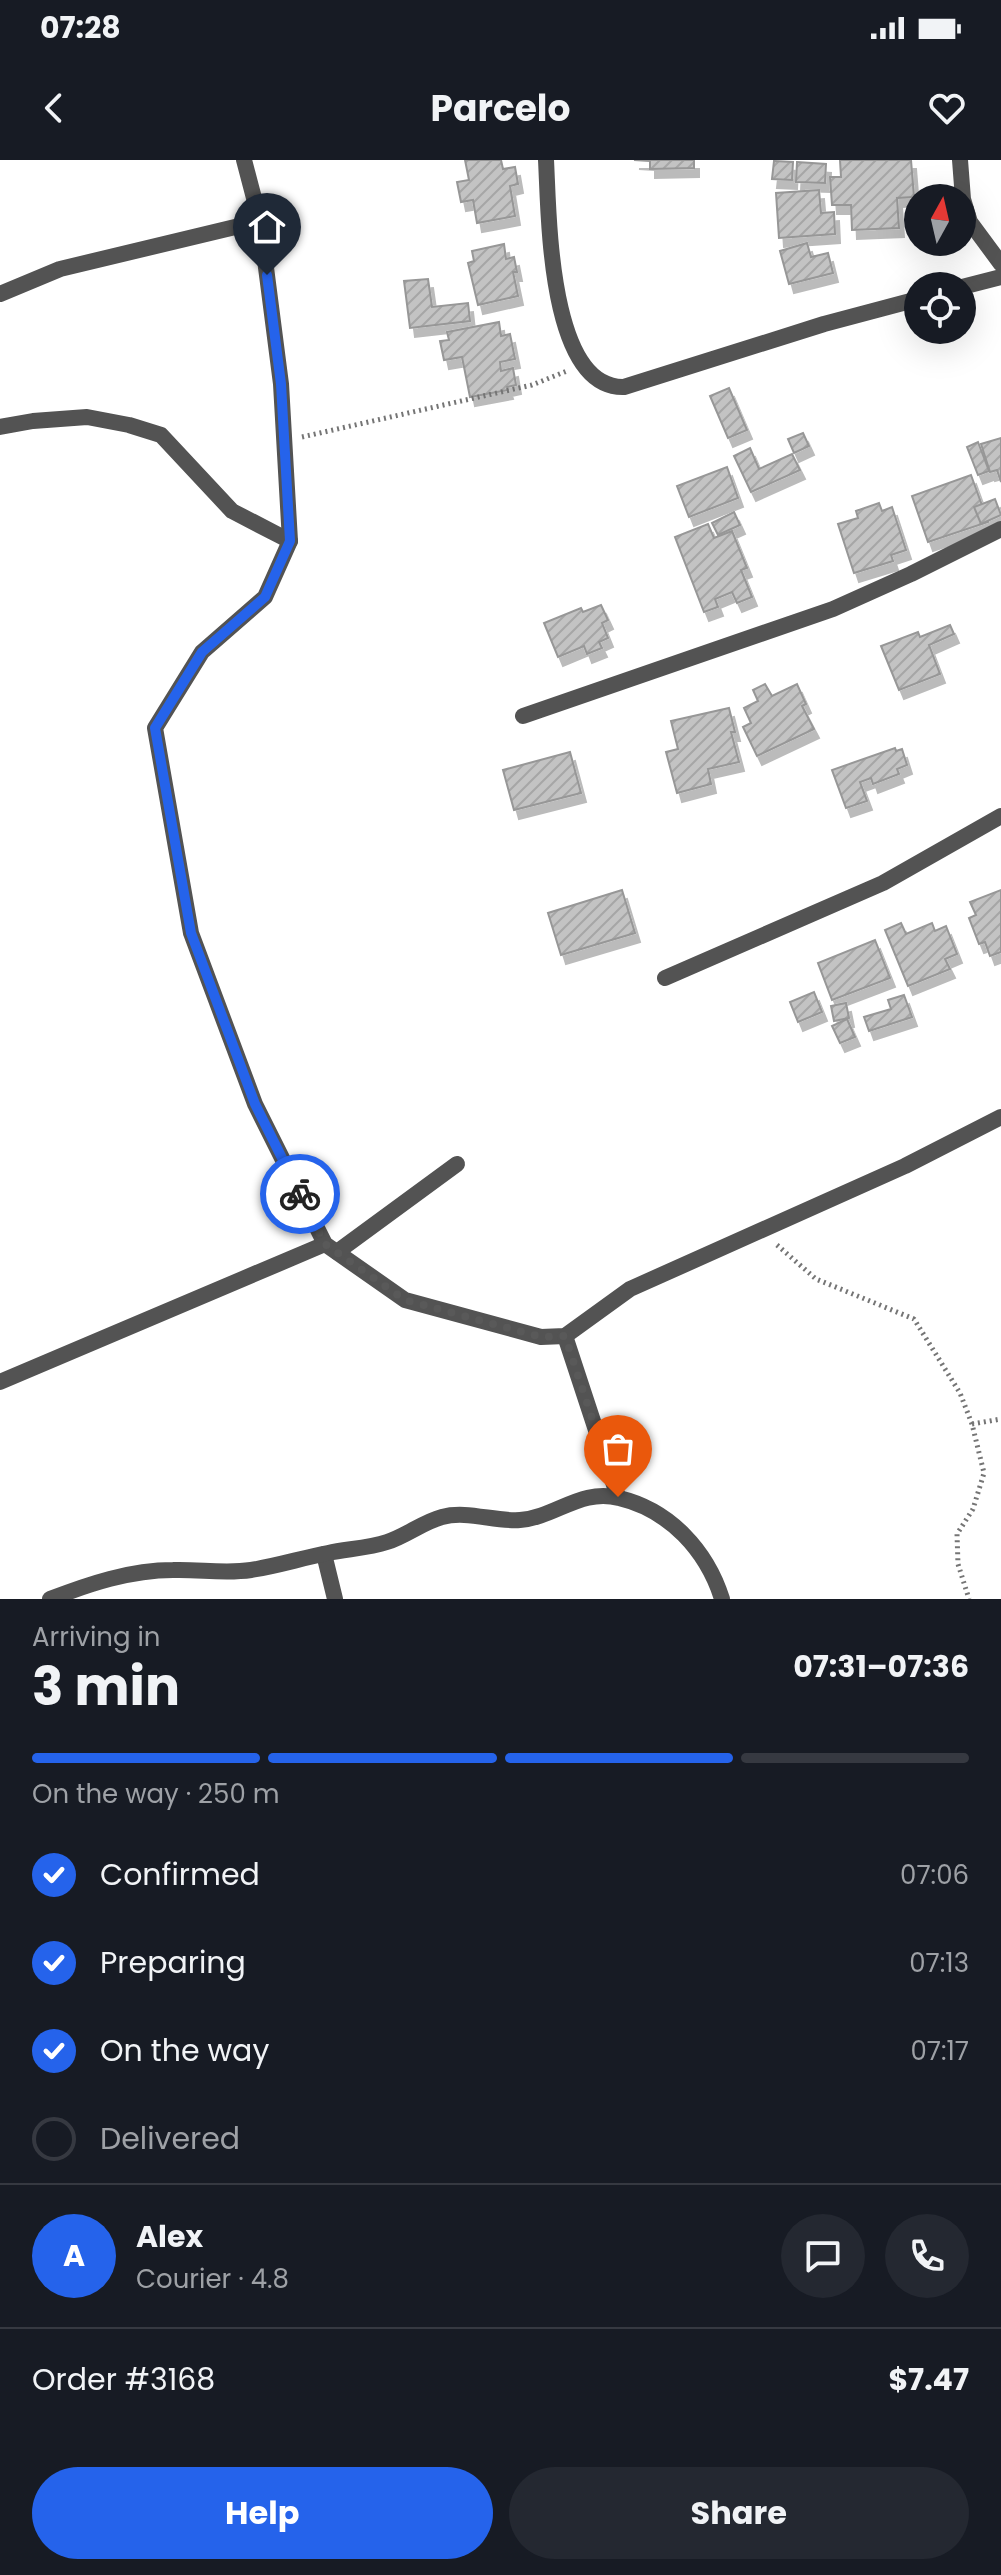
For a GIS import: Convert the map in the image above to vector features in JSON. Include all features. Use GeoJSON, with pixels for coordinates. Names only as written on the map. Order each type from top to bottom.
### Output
{"type":"FeatureCollection","features":[{"type":"Feature","properties":{"kind":"street"},"geometry":{"type":"LineString","coordinates":[[244,160],[260,221],[281,384],[290,541],[265,597],[202,652],[155,728],[191,933],[255,1104],[331,1248],[405,1300],[541,1337],[565,1336],[630,1289],[905,1166],[1001,1117]]}},
{"type":"Feature","properties":{"kind":"street"},"geometry":{"type":"LineString","coordinates":[[546,160],[550,243],[558,307],[582,363],[600,383],[610,388],[624,387],[824,324],[904,303]]}},
{"type":"Feature","properties":{"kind":"street"},"geometry":{"type":"LineString","coordinates":[[960,160],[960,182],[970,222],[1001,264]]}},
{"type":"Feature","properties":{"kind":"street"},"geometry":{"type":"LineString","coordinates":[[0,294],[60,269],[260,221]]}},
{"type":"Feature","properties":{"kind":"street"},"geometry":{"type":"LineString","coordinates":[[976,283],[1001,277]]}},
{"type":"Feature","properties":{"kind":"street"},"geometry":{"type":"LineString","coordinates":[[0,427],[87,417],[161,435],[232,511],[290,541]]}},
{"type":"Feature","properties":{"kind":"street"},"geometry":{"type":"LineString","coordinates":[[523,716],[833,609],[1001,529]]}},
{"type":"Feature","properties":{"kind":"street"},"geometry":{"type":"LineString","coordinates":[[665,978],[883,883],[1001,816]]}},
{"type":"Feature","properties":{"kind":"street"},"geometry":{"type":"LineString","coordinates":[[0,1382],[331,1248],[457,1164]]}},
{"type":"Feature","properties":{"kind":"street"},"geometry":{"type":"LineString","coordinates":[[565,1336],[618,1497]]}},
{"type":"Feature","properties":{"kind":"street"},"geometry":{"type":"LineString","coordinates":[[50,1599],[106,1579],[140,1573],[242,1571],[388,1542],[442,1517],[457,1515],[518,1520],[584,1497],[618,1497],[670,1522],[701,1552],[722,1599]]}},
{"type":"Feature","properties":{"kind":"street"},"geometry":{"type":"LineString","coordinates":[[324,1554],[335,1599]]}},
{"type":"Feature","properties":{"kind":"path"},"geometry":{"type":"LineString","coordinates":[[285,441],[532,385],[563,374],[582,363]]}},
{"type":"Feature","properties":{"kind":"path"},"geometry":{"type":"LineString","coordinates":[[761,1230],[816,1279],[914,1319],[960,1393],[972,1424],[984,1473],[973,1509],[959,1528],[956,1541],[958,1564],[969,1599]]}},
{"type":"Feature","properties":{"kind":"path"},"geometry":{"type":"LineString","coordinates":[[972,1424],[1001,1419]]}},
{"type":"Feature","properties":{"kind":"building"},"geometry":{"type":"Polygon","coordinates":[[[465,160],[501,160],[503,169],[515,167],[518,184],[510,186],[515,216],[477,223],[473,200],[461,202],[457,182],[469,180],[465,160]]]}},
{"type":"Feature","properties":{"kind":"building"},"geometry":{"type":"Polygon","coordinates":[[[634,160],[694,160],[694,168],[650,169],[650,161],[634,160]]]}},
{"type":"Feature","properties":{"kind":"building"},"geometry":{"type":"Polygon","coordinates":[[[840,160],[911,160],[913,184],[904,184],[904,198],[897,198],[899,228],[852,230],[851,205],[832,205],[830,177],[841,177],[840,160]]]}},
{"type":"Feature","properties":{"kind":"building"},"geometry":{"type":"Polygon","coordinates":[[[774,161],[793,162],[792,180],[772,179],[774,161]]]}},
{"type":"Feature","properties":{"kind":"building"},"geometry":{"type":"Polygon","coordinates":[[[797,162],[826,164],[825,183],[796,182],[797,162]]]}},
{"type":"Feature","properties":{"kind":"building"},"geometry":{"type":"Polygon","coordinates":[[[819,190],[821,213],[834,212],[835,234],[779,238],[776,193],[819,190]]]}},
{"type":"Feature","properties":{"kind":"building"},"geometry":{"type":"Polygon","coordinates":[[[807,243],[811,257],[828,253],[833,273],[789,284],[780,251],[807,243]]]}},
{"type":"Feature","properties":{"kind":"building"},"geometry":{"type":"Polygon","coordinates":[[[504,244],[506,259],[514,257],[517,272],[513,272],[518,296],[478,305],[468,263],[474,261],[472,251],[504,244]]]}},
{"type":"Feature","properties":{"kind":"building"},"geometry":{"type":"Polygon","coordinates":[[[428,279],[432,307],[468,303],[470,321],[410,328],[404,281],[428,279]]]}},
{"type":"Feature","properties":{"kind":"building"},"geometry":{"type":"Polygon","coordinates":[[[499,322],[501,336],[510,334],[515,359],[500,362],[501,371],[513,368],[516,385],[507,387],[508,390],[470,397],[462,357],[444,360],[440,341],[449,340],[447,332],[499,322]]]}},
{"type":"Feature","properties":{"kind":"building"},"geometry":{"type":"Polygon","coordinates":[[[729,388],[747,430],[728,438],[710,396],[729,388]]]}},
{"type":"Feature","properties":{"kind":"building"},"geometry":{"type":"Polygon","coordinates":[[[803,433],[809,446],[794,453],[788,439],[803,433]]]}},
{"type":"Feature","properties":{"kind":"building"},"geometry":{"type":"Polygon","coordinates":[[[1001,438],[1001,482],[997,470],[990,472],[981,444],[1001,438]]]}},
{"type":"Feature","properties":{"kind":"building"},"geometry":{"type":"Polygon","coordinates":[[[978,442],[989,471],[978,475],[967,447],[978,442]]]}},
{"type":"Feature","properties":{"kind":"building"},"geometry":{"type":"Polygon","coordinates":[[[750,448],[759,469],[792,454],[800,470],[751,492],[734,456],[750,448]]]}},
{"type":"Feature","properties":{"kind":"building"},"geometry":{"type":"Polygon","coordinates":[[[727,467],[738,498],[689,517],[677,486],[727,467]]]}},
{"type":"Feature","properties":{"kind":"building"},"geometry":{"type":"Polygon","coordinates":[[[971,475],[988,522],[928,542],[912,496],[971,475]]]}},
{"type":"Feature","properties":{"kind":"building"},"geometry":{"type":"Polygon","coordinates":[[[995,499],[1001,515],[981,524],[974,507],[995,499]]]}},
{"type":"Feature","properties":{"kind":"building"},"geometry":{"type":"Polygon","coordinates":[[[879,503],[882,511],[892,507],[906,550],[891,555],[893,561],[854,573],[838,524],[858,518],[856,511],[879,503]]]}},
{"type":"Feature","properties":{"kind":"building"},"geometry":{"type":"Polygon","coordinates":[[[734,512],[740,525],[718,535],[712,523],[734,512]]]}},
{"type":"Feature","properties":{"kind":"building"},"geometry":{"type":"Polygon","coordinates":[[[708,524],[714,538],[732,531],[747,568],[741,570],[752,597],[737,603],[732,592],[715,599],[718,607],[704,612],[675,537],[708,524]]]}},
{"type":"Feature","properties":{"kind":"building"},"geometry":{"type":"Polygon","coordinates":[[[601,605],[608,620],[602,623],[608,638],[599,642],[602,648],[587,654],[584,646],[558,657],[544,623],[581,608],[583,612],[601,605]]]}},
{"type":"Feature","properties":{"kind":"building"},"geometry":{"type":"Polygon","coordinates":[[[950,625],[954,634],[929,645],[940,674],[899,690],[881,646],[918,632],[920,637],[950,625]]]}},
{"type":"Feature","properties":{"kind":"building"},"geometry":{"type":"Polygon","coordinates":[[[765,684],[772,696],[797,684],[806,704],[802,706],[814,729],[757,756],[743,727],[751,723],[744,708],[758,701],[753,690],[765,684]]]}},
{"type":"Feature","properties":{"kind":"building"},"geometry":{"type":"Polygon","coordinates":[[[729,708],[735,732],[731,732],[739,762],[708,769],[711,784],[677,793],[666,752],[678,749],[671,721],[729,708]]]}},
{"type":"Feature","properties":{"kind":"building"},"geometry":{"type":"Polygon","coordinates":[[[895,748],[896,751],[902,749],[907,765],[897,769],[899,774],[873,784],[871,778],[860,782],[867,801],[846,808],[832,770],[895,748]]]}},
{"type":"Feature","properties":{"kind":"building"},"geometry":{"type":"Polygon","coordinates":[[[570,752],[581,793],[514,810],[503,770],[570,752]]]}},
{"type":"Feature","properties":{"kind":"building"},"geometry":{"type":"Polygon","coordinates":[[[622,890],[635,933],[561,955],[548,913],[622,890]]]}},
{"type":"Feature","properties":{"kind":"building"},"geometry":{"type":"Polygon","coordinates":[[[1001,890],[1001,952],[990,956],[985,942],[979,944],[969,918],[976,915],[970,902],[1001,890]]]}},
{"type":"Feature","properties":{"kind":"building"},"geometry":{"type":"Polygon","coordinates":[[[901,923],[906,934],[932,923],[935,931],[946,926],[957,954],[945,959],[950,969],[908,986],[885,930],[901,923]]]}},
{"type":"Feature","properties":{"kind":"building"},"geometry":{"type":"Polygon","coordinates":[[[875,940],[890,978],[832,1000],[818,963],[875,940]]]}},
{"type":"Feature","properties":{"kind":"building"},"geometry":{"type":"Polygon","coordinates":[[[814,992],[822,1012],[798,1022],[790,1002],[814,992]]]}},
{"type":"Feature","properties":{"kind":"building"},"geometry":{"type":"Polygon","coordinates":[[[904,995],[912,1017],[869,1031],[864,1017],[891,1009],[888,1000],[904,995]]]}},
{"type":"Feature","properties":{"kind":"building"},"geometry":{"type":"Polygon","coordinates":[[[846,1003],[849,1018],[834,1021],[831,1006],[846,1003]]]}},
{"type":"Feature","properties":{"kind":"building"},"geometry":{"type":"Polygon","coordinates":[[[847,1019],[855,1037],[840,1043],[832,1026],[847,1019]]]}},
{"type":"Feature","properties":{"kind":"way so far"},"geometry":{"type":"LineString","coordinates":[[300,1194],[325,1244],[405,1300],[541,1337],[565,1336],[618,1497]]}},
{"type":"Feature","properties":{"kind":"route"},"geometry":{"type":"LineString","coordinates":[[267,275],[281,384],[290,541],[265,597],[202,652],[155,728],[191,933],[255,1104],[300,1194]]}}]}
